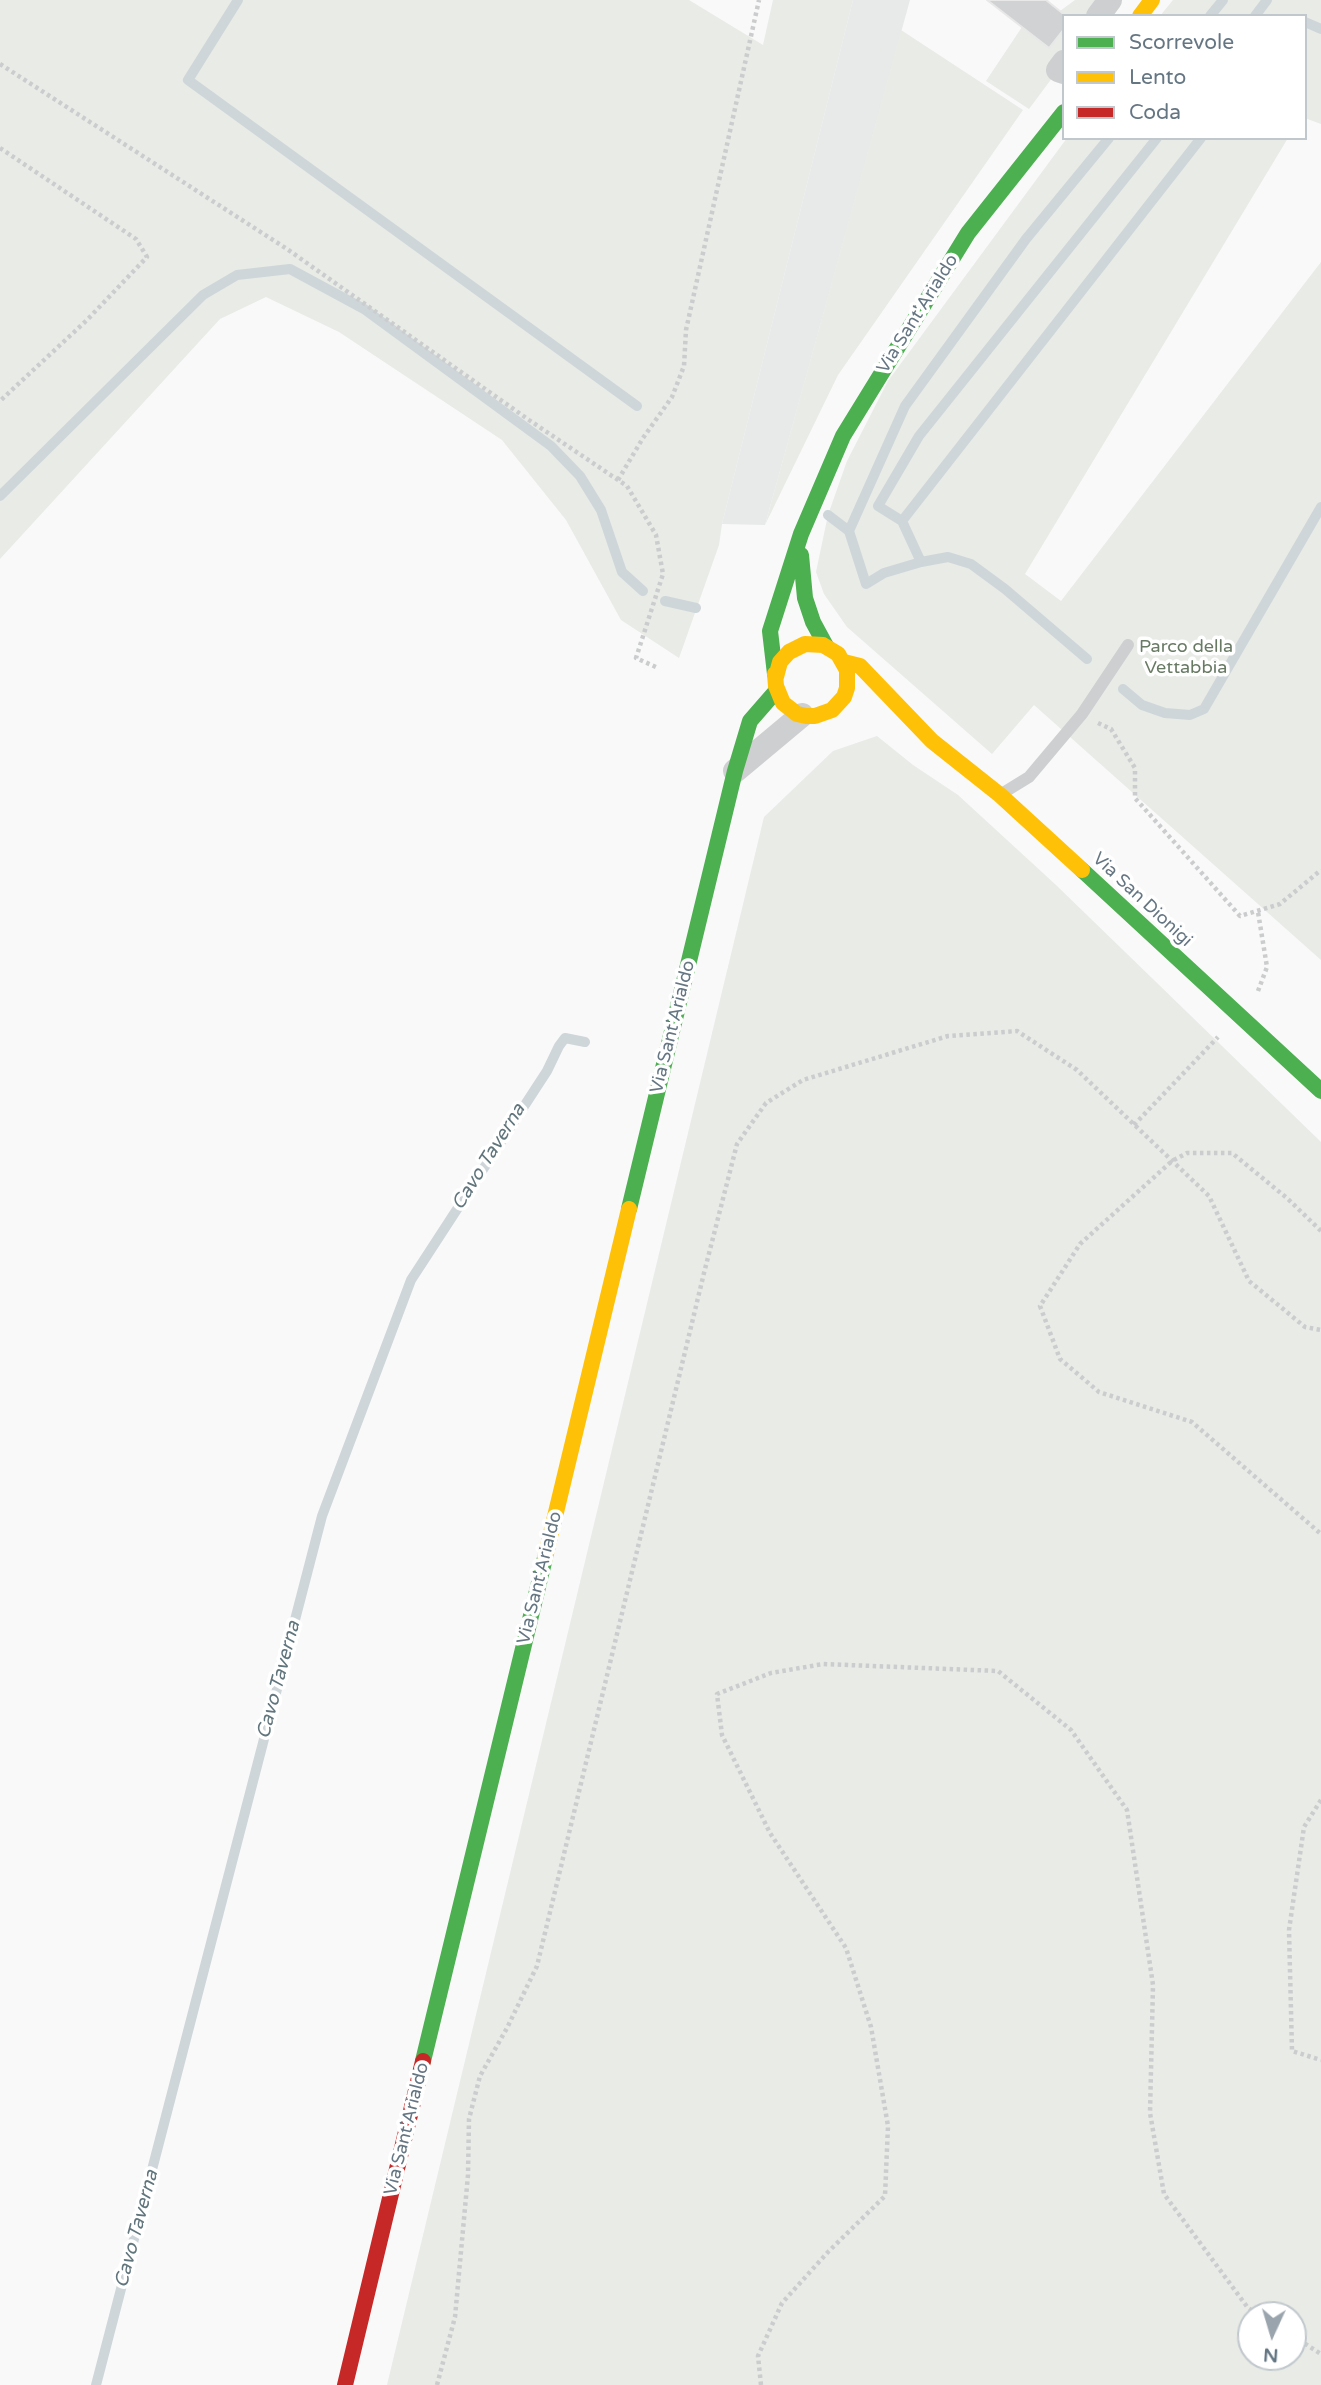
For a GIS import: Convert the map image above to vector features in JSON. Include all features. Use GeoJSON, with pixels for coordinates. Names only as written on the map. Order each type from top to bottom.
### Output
{"type":"FeatureCollection","features":[{"type":"Feature","properties":{"kind":"street","name":"Via Sant'Arialdo"},"geometry":{"type":"LineString","coordinates":[[776,684],[770,631],[801,534],[843,436],[968,233],[1062,115]]}},
{"type":"Feature","properties":{"kind":"street","name":"Via Sant'Arialdo"},"geometry":{"type":"LineString","coordinates":[[801,534],[805,598],[813,622],[826,646]]}},
{"type":"Feature","properties":{"kind":"street","name":"Via Sant'Arialdo"},"geometry":{"type":"LineString","coordinates":[[345,2385],[735,771],[750,721],[776,684],[784,656],[796,647],[814,643],[826,646],[844,662]]}},
{"type":"Feature","properties":{"kind":"street"},"geometry":{"type":"LineString","coordinates":[[776,684],[783,703],[802,715],[824,715],[846,705],[848,679],[844,662]]}},
{"type":"Feature","properties":{"kind":"street","name":"Via San Dionigi"},"geometry":{"type":"LineString","coordinates":[[844,662],[860,666],[932,741],[1000,796],[1321,1091]]}},
{"type":"Feature","properties":{"kind":"street"},"geometry":{"type":"LineString","coordinates":[[735,771],[802,715]]}},
{"type":"Feature","properties":{"kind":"street","name":"Via San Dionigi"},"geometry":{"type":"LineString","coordinates":[[886,718],[932,741]]}},
{"type":"Feature","properties":{"kind":"lane"},"geometry":{"type":"LineString","coordinates":[[1000,796],[1029,777],[1082,714],[1128,645]]}},
{"type":"Feature","properties":{"kind":"path"},"geometry":{"type":"LineString","coordinates":[[618,480],[672,397],[684,366],[686,330],[759,0]]}},
{"type":"Feature","properties":{"kind":"path"},"geometry":{"type":"LineString","coordinates":[[0,64],[287,249],[627,486],[656,535],[663,573],[636,658],[658,668]]}},
{"type":"Feature","properties":{"kind":"path"},"geometry":{"type":"LineString","coordinates":[[0,148],[136,239],[147,257],[88,320],[0,401]]}},
{"type":"Feature","properties":{"kind":"path"},"geometry":{"type":"LineString","coordinates":[[1082,714],[1111,729],[1136,768],[1135,798],[1240,916],[1280,904],[1321,870]]}},
{"type":"Feature","properties":{"kind":"path"},"geometry":{"type":"LineString","coordinates":[[1254,1001],[1268,967],[1258,912]]}},
{"type":"Feature","properties":{"kind":"path"},"geometry":{"type":"LineString","coordinates":[[437,2385],[455,2317],[468,2175],[469,2119],[480,2076],[537,1966],[737,1144],[766,1103],[803,1080],[948,1036],[1017,1031],[1077,1070],[1209,1196],[1249,1281],[1305,1327],[1321,1330]]}},
{"type":"Feature","properties":{"kind":"path"},"geometry":{"type":"LineString","coordinates":[[1134,1125],[1222,1033]]}},
{"type":"Feature","properties":{"kind":"path"},"geometry":{"type":"LineString","coordinates":[[1321,1231],[1288,1199],[1232,1153],[1187,1153],[1172,1161],[1080,1244],[1040,1306],[1060,1359],[1099,1392],[1192,1422],[1321,1534]]}},
{"type":"Feature","properties":{"kind":"path"},"geometry":{"type":"LineString","coordinates":[[761,2385],[758,2356],[782,2303],[828,2252],[885,2196],[888,2126],[871,2027],[846,1948],[770,1833],[722,1735],[718,1694],[771,1673],[822,1664],[998,1671],[1072,1730],[1127,1810],[1153,1985],[1150,2113],[1164,2194],[1243,2301]]}},
{"type":"Feature","properties":{"kind":"path"},"geometry":{"type":"LineString","coordinates":[[1321,1800],[1304,1827],[1289,1930],[1292,2051],[1321,2060]]}},
{"type":"Feature","properties":{"kind":"shaded area"},"geometry":{"type":"Polygon","coordinates":[[[853,0],[910,0],[765,525],[722,524],[853,0]]]}},
{"type":"Feature","properties":{"kind":"green space"},"geometry":{"type":"Polygon","coordinates":[[[0,0],[689,0],[763,45],[773,0],[853,0],[722,524],[719,545],[679,658],[621,620],[566,520],[502,440],[339,332],[266,297],[220,319],[0,559],[0,0]]]}},
{"type":"Feature","properties":{"kind":"green space"},"geometry":{"type":"Polygon","coordinates":[[[1075,0],[1110,0],[1100,14],[1064,14],[1060,11],[1075,0]]]}},
{"type":"Feature","properties":{"kind":"green space"},"geometry":{"type":"Polygon","coordinates":[[[1173,0],[1321,0],[1321,124],[1307,119],[1307,14],[1162,14],[1173,0]]]}},
{"type":"Feature","properties":{"kind":"green space"},"geometry":{"type":"Polygon","coordinates":[[[1022,27],[1049,48],[1062,32],[1062,65],[1029,109],[986,81],[1022,27]]]}},
{"type":"Feature","properties":{"kind":"green space"},"geometry":{"type":"Polygon","coordinates":[[[901,30],[1023,110],[838,375],[765,525],[901,30]]]}},
{"type":"Feature","properties":{"kind":"green space","name":"Parco della Vettabbia"},"geometry":{"type":"Polygon","coordinates":[[[1066,140],[1287,140],[1025,574],[1061,601],[1321,262],[1321,960],[1034,705],[992,754],[847,627],[824,594],[816,572],[828,515],[847,461],[888,381],[1066,140]]]}},
{"type":"Feature","properties":{"kind":"green space"},"geometry":{"type":"Polygon","coordinates":[[[877,736],[913,765],[958,795],[1056,885],[1321,1142],[1321,2385],[387,2385],[764,817],[833,751],[877,736]]]}},
{"type":"Feature","properties":{"kind":"building"},"geometry":{"type":"Polygon","coordinates":[[[987,0],[1046,0],[1064,14],[1062,32],[1049,48],[987,0]]]}},
{"type":"Feature","properties":{"kind":"waterway"},"geometry":{"type":"LineString","coordinates":[[238,0],[188,80],[637,406]]}},
{"type":"Feature","properties":{"kind":"waterway"},"geometry":{"type":"LineString","coordinates":[[1212,14],[1223,0]]}},
{"type":"Feature","properties":{"kind":"waterway"},"geometry":{"type":"LineString","coordinates":[[1256,14],[1267,0]]}},
{"type":"Feature","properties":{"kind":"waterway"},"geometry":{"type":"LineString","coordinates":[[1307,23],[1321,29]]}},
{"type":"Feature","properties":{"kind":"waterway"},"geometry":{"type":"LineString","coordinates":[[1087,659],[1005,589],[971,564],[948,557],[921,562],[884,573],[866,584],[849,531],[905,406],[1026,239],[1107,140]]}},
{"type":"Feature","properties":{"kind":"waterway"},"geometry":{"type":"LineString","coordinates":[[921,562],[902,521],[878,506],[919,436],[1155,140]]}},
{"type":"Feature","properties":{"kind":"waterway"},"geometry":{"type":"LineString","coordinates":[[902,521],[1199,140]]}},
{"type":"Feature","properties":{"kind":"waterway"},"geometry":{"type":"LineString","coordinates":[[0,496],[203,295],[237,275],[290,269],[364,309],[551,446],[580,476],[601,510],[622,572],[643,591]]}},
{"type":"Feature","properties":{"kind":"waterway"},"geometry":{"type":"LineString","coordinates":[[1123,689],[1142,705],[1165,713],[1190,715],[1204,709],[1321,507]]}},
{"type":"Feature","properties":{"kind":"waterway"},"geometry":{"type":"LineString","coordinates":[[828,515],[849,531]]}},
{"type":"Feature","properties":{"kind":"waterway"},"geometry":{"type":"LineString","coordinates":[[665,601],[696,608]]}},
{"type":"Feature","properties":{"kind":"waterway","name":"Cavo Taverna"},"geometry":{"type":"LineString","coordinates":[[96,2385],[322,1516],[411,1280],[547,1071],[559,1046],[565,1038],[585,1042]]}},
{"type":"Feature","properties":{"kind":"traffic: fast"},"geometry":{"type":"LineString","coordinates":[[775,674],[770,631],[801,534],[843,436],[968,233],[1062,115]]}},
{"type":"Feature","properties":{"kind":"traffic: fast"},"geometry":{"type":"LineString","coordinates":[[801,555],[805,598],[813,622],[826,646]]}},
{"type":"Feature","properties":{"kind":"traffic: fast"},"geometry":{"type":"LineString","coordinates":[[629,1209],[735,771],[750,721],[777,690]]}},
{"type":"Feature","properties":{"kind":"traffic: fast"},"geometry":{"type":"LineString","coordinates":[[1082,870],[1321,1091]]}},
{"type":"Feature","properties":{"kind":"traffic: fast"},"geometry":{"type":"LineString","coordinates":[[423,2061],[545,1558]]}},
{"type":"Feature","properties":{"kind":"traffic: slow"},"geometry":{"type":"LineString","coordinates":[[1142,14],[1152,0]]}},
{"type":"Feature","properties":{"kind":"traffic: slow"},"geometry":{"type":"LineString","coordinates":[[775,674],[776,686],[783,703],[797,714],[806,716],[832,710],[844,697],[847,688],[847,670],[838,654],[823,645],[805,644],[789,652],[780,662],[776,677]]}},
{"type":"Feature","properties":{"kind":"traffic: slow"},"geometry":{"type":"LineString","coordinates":[[844,662],[860,666],[932,741],[1000,795],[1082,870]]}},
{"type":"Feature","properties":{"kind":"traffic: slow"},"geometry":{"type":"LineString","coordinates":[[545,1558],[629,1209]]}},
{"type":"Feature","properties":{"kind":"traffic: jam"},"geometry":{"type":"LineString","coordinates":[[345,2385],[423,2061]]}}]}
